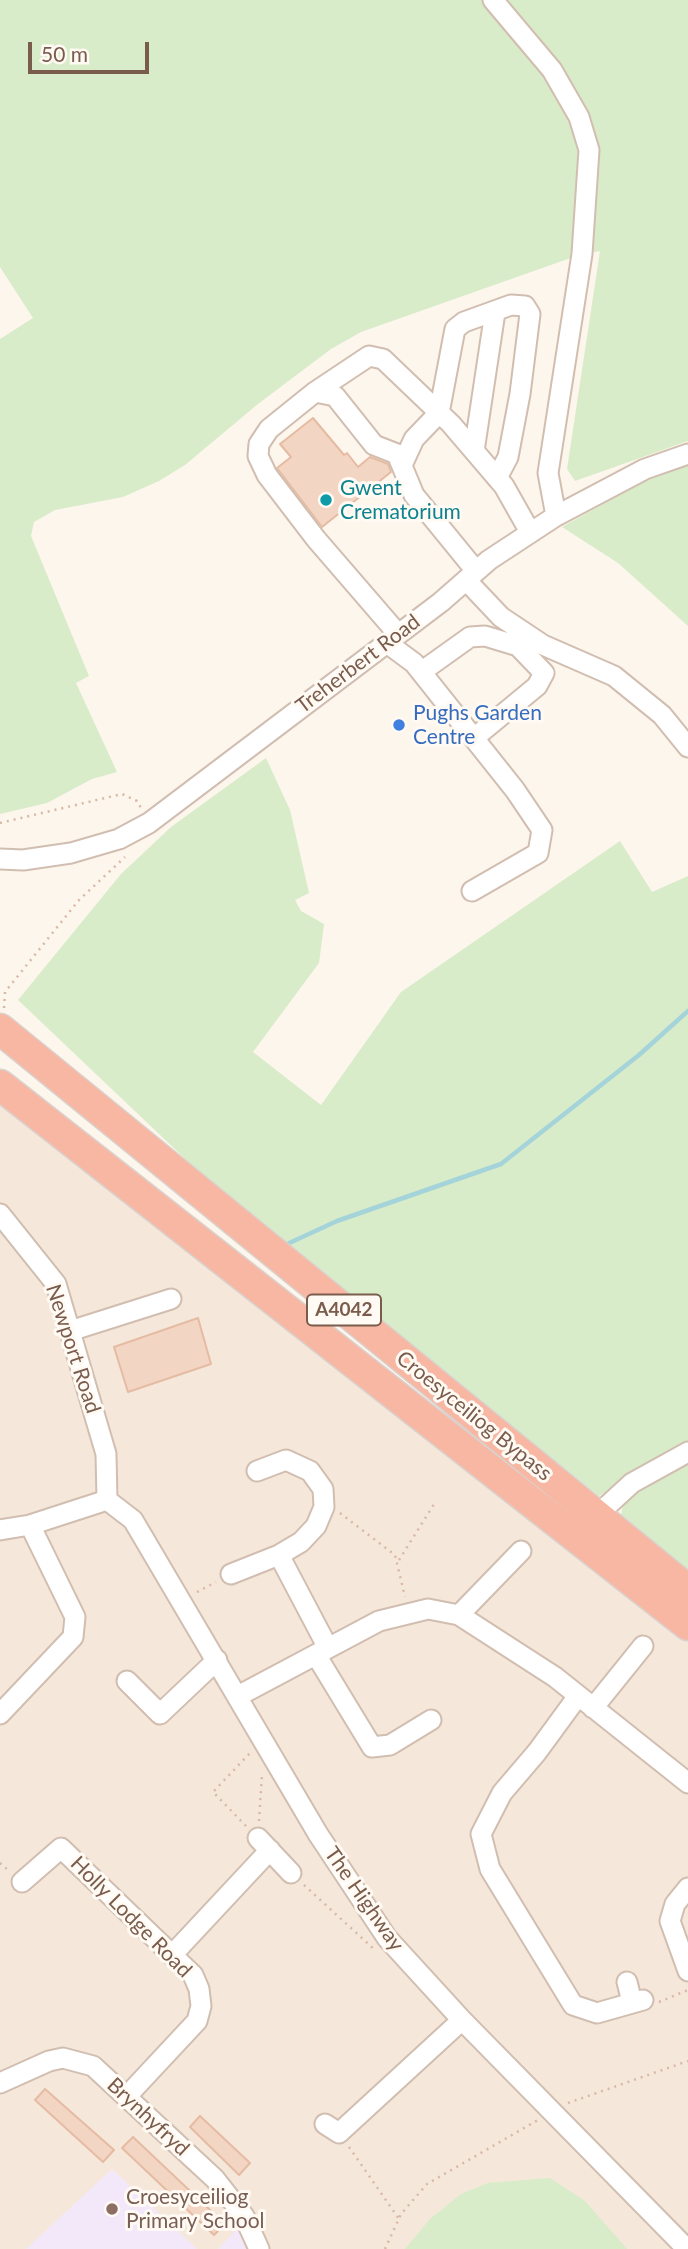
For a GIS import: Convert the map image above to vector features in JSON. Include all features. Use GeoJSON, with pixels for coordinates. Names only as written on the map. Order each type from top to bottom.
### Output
{"type":"FeatureCollection","features":[{"type":"Feature","properties":{"kind":"highway","name":"Croesyceiliog Bypass"},"geometry":{"type":"LineString","coordinates":[[2,1020],[688,1590]]}},
{"type":"Feature","properties":{"kind":"highway","name":"Croesyceiliog Bypass"},"geometry":{"type":"LineString","coordinates":[[0,1085],[688,1625]]}},
{"type":"Feature","properties":{"kind":"street"},"geometry":{"type":"LineString","coordinates":[[493,0],[552,70],[579,117],[589,150],[582,254],[548,473],[556,516]]}},
{"type":"Feature","properties":{"kind":"street"},"geometry":{"type":"LineString","coordinates":[[403,463],[414,439],[439,412],[455,329],[464,322],[511,305],[525,306],[530,314],[520,394],[508,457],[497,478]]}},
{"type":"Feature","properties":{"kind":"street"},"geometry":{"type":"LineString","coordinates":[[474,451],[495,312]]}},
{"type":"Feature","properties":{"kind":"street"},"geometry":{"type":"LineString","coordinates":[[472,891],[538,853],[542,830],[474,738],[392,639],[267,475],[258,456],[259,444],[269,429],[315,392],[369,356],[383,359],[439,412],[497,478],[530,533]]}},
{"type":"Feature","properties":{"kind":"street"},"geometry":{"type":"LineString","coordinates":[[315,392],[335,396],[374,445],[397,454],[403,463],[405,479],[414,495],[501,617],[543,645],[614,676],[662,715],[688,747]]}},
{"type":"Feature","properties":{"kind":"street","name":"Treherbert Road"},"geometry":{"type":"LineString","coordinates":[[0,859],[23,860],[71,853],[119,839],[149,823],[530,533],[556,516],[645,469],[688,454]]}},
{"type":"Feature","properties":{"kind":"street"},"geometry":{"type":"LineString","coordinates":[[421,672],[470,637],[485,636],[518,646],[544,673],[537,686],[474,738]]}},
{"type":"Feature","properties":{"kind":"street","name":"Treherbert Road"},"geometry":{"type":"LineString","coordinates":[[0,872],[23,860]]}},
{"type":"Feature","properties":{"kind":"street","name":"Newport Road"},"geometry":{"type":"LineString","coordinates":[[0,1214],[56,1284],[106,1454],[107,1500]]}},
{"type":"Feature","properties":{"kind":"street"},"geometry":{"type":"LineString","coordinates":[[70,1331],[171,1299]]}},
{"type":"Feature","properties":{"kind":"street"},"geometry":{"type":"LineString","coordinates":[[596,1516],[632,1483],[688,1452]]}},
{"type":"Feature","properties":{"kind":"street"},"geometry":{"type":"LineString","coordinates":[[231,1574],[279,1555],[301,1542],[316,1526],[324,1507],[323,1489],[310,1471],[286,1461],[257,1471]]}},
{"type":"Feature","properties":{"kind":"street"},"geometry":{"type":"LineString","coordinates":[[0,1530],[30,1525],[107,1500]]}},
{"type":"Feature","properties":{"kind":"street","name":"The Highway"},"geometry":{"type":"LineString","coordinates":[[107,1500],[134,1520],[318,1834],[390,1941],[462,2021],[687,2249]]}},
{"type":"Feature","properties":{"kind":"street"},"geometry":{"type":"LineString","coordinates":[[0,1714],[73,1637],[75,1617],[30,1525]]}},
{"type":"Feature","properties":{"kind":"street"},"geometry":{"type":"LineString","coordinates":[[459,1615],[521,1551]]}},
{"type":"Feature","properties":{"kind":"street"},"geometry":{"type":"LineString","coordinates":[[279,1555],[322,1652],[372,1747],[390,1745],[431,1720]]}},
{"type":"Feature","properties":{"kind":"street"},"geometry":{"type":"LineString","coordinates":[[238,1696],[379,1621],[428,1609],[459,1615],[586,1702],[688,1783]]}},
{"type":"Feature","properties":{"kind":"street"},"geometry":{"type":"LineString","coordinates":[[627,1982],[637,2001],[597,2013],[573,2005],[490,1869],[481,1833],[502,1793],[537,1752],[643,1646]]}},
{"type":"Feature","properties":{"kind":"street"},"geometry":{"type":"LineString","coordinates":[[127,1681],[160,1714],[218,1660]]}},
{"type":"Feature","properties":{"kind":"street"},"geometry":{"type":"LineString","coordinates":[[172,1955],[264,1844],[291,1872]]}},
{"type":"Feature","properties":{"kind":"street","name":"Holly Lodge Road"},"geometry":{"type":"LineString","coordinates":[[22,1882],[61,1848],[192,1975],[199,1989],[201,2006],[197,2021],[127,2096]]}},
{"type":"Feature","properties":{"kind":"street"},"geometry":{"type":"LineString","coordinates":[[688,1888],[674,1904],[670,1921],[688,1971]]}},
{"type":"Feature","properties":{"kind":"street"},"geometry":{"type":"LineString","coordinates":[[332,2128],[462,2021]]}},
{"type":"Feature","properties":{"kind":"street","name":"Brynhyfryd"},"geometry":{"type":"LineString","coordinates":[[0,2083],[49,2061],[63,2058],[93,2066],[233,2199],[259,2249]]}},
{"type":"Feature","properties":{"kind":"path"},"geometry":{"type":"LineString","coordinates":[[0,823],[122,794],[137,802],[149,823],[141,842],[79,900],[5,992],[2,1020]]}},
{"type":"Feature","properties":{"kind":"path"},"geometry":{"type":"LineString","coordinates":[[398,1561],[436,1501]]}},
{"type":"Feature","properties":{"kind":"path"},"geometry":{"type":"LineString","coordinates":[[324,1507],[334,1509],[395,1555],[409,1614]]}},
{"type":"Feature","properties":{"kind":"path"},"geometry":{"type":"LineString","coordinates":[[181,1600],[231,1574]]}},
{"type":"Feature","properties":{"kind":"path"},"geometry":{"type":"LineString","coordinates":[[263,1739],[264,1844]]}},
{"type":"Feature","properties":{"kind":"path"},"geometry":{"type":"LineString","coordinates":[[263,1739],[213,1793],[264,1844]]}},
{"type":"Feature","properties":{"kind":"path"},"geometry":{"type":"LineString","coordinates":[[291,1872],[373,1951],[390,1941]]}},
{"type":"Feature","properties":{"kind":"path"},"geometry":{"type":"LineString","coordinates":[[637,2001],[656,2003],[688,1990]]}},
{"type":"Feature","properties":{"kind":"path"},"geometry":{"type":"LineString","coordinates":[[385,2249],[399,2219],[427,2184],[463,2161],[505,2141],[580,2097],[688,2061]]}},
{"type":"Feature","properties":{"kind":"path"},"geometry":{"type":"LineString","coordinates":[[332,2128],[399,2219]]}},
{"type":"Feature","properties":{"kind":"shaded area"},"geometry":{"type":"Polygon","coordinates":[[[0,1085],[688,1625],[688,2249],[0,2249],[0,1085]]]}},
{"type":"Feature","properties":{"kind":"shaded area","name":"Croesyceiliog Primary School"},"geometry":{"type":"Polygon","coordinates":[[[112,2169],[197,2249],[26,2249],[112,2169]]]}},
{"type":"Feature","properties":{"kind":"shaded area","name":"Croesyceiliog Primary School"},"geometry":{"type":"Polygon","coordinates":[[[238,2228],[246,2249],[218,2249],[238,2228]]]}},
{"type":"Feature","properties":{"kind":"green space"},"geometry":{"type":"Polygon","coordinates":[[[0,0],[688,0],[688,441],[575,481],[567,469],[600,251],[582,254],[361,332],[331,349],[258,404],[185,465],[159,481],[123,497],[55,510],[34,522],[31,536],[89,676],[76,683],[117,772],[92,779],[47,803],[0,814],[0,339],[33,318],[0,267],[0,0]]]}},
{"type":"Feature","properties":{"kind":"green space"},"geometry":{"type":"Polygon","coordinates":[[[688,465],[688,626],[618,563],[562,527],[654,476],[688,465]]]}},
{"type":"Feature","properties":{"kind":"green space"},"geometry":{"type":"Polygon","coordinates":[[[266,758],[290,810],[309,893],[295,900],[301,911],[324,924],[319,963],[253,1052],[321,1105],[401,992],[620,841],[652,892],[688,876],[688,1449],[599,1496],[285,1245],[199,1172],[18,1000],[121,874],[171,827],[266,758]]]}},
{"type":"Feature","properties":{"kind":"green space"},"geometry":{"type":"Polygon","coordinates":[[[688,1457],[688,1571],[621,1516],[624,1498],[688,1457]]]}},
{"type":"Feature","properties":{"kind":"green space"},"geometry":{"type":"Polygon","coordinates":[[[550,2178],[585,2201],[627,2249],[405,2249],[430,2219],[461,2194],[488,2183],[550,2178]]]}},
{"type":"Feature","properties":{"kind":"building","name":"Gwent Crematorium"},"geometry":{"type":"Polygon","coordinates":[[[313,418],[344,455],[347,453],[358,467],[370,457],[388,464],[391,472],[322,527],[277,468],[291,457],[280,444],[313,418]]]}},
{"type":"Feature","properties":{"kind":"building"},"geometry":{"type":"Polygon","coordinates":[[[198,1318],[211,1364],[128,1392],[114,1347],[198,1318]]]}},
{"type":"Feature","properties":{"kind":"building"},"geometry":{"type":"Polygon","coordinates":[[[45,2089],[114,2150],[103,2162],[35,2100],[45,2089]]]}},
{"type":"Feature","properties":{"kind":"building"},"geometry":{"type":"Polygon","coordinates":[[[200,2116],[250,2163],[239,2175],[190,2127],[200,2116]]]}},
{"type":"Feature","properties":{"kind":"building"},"geometry":{"type":"Polygon","coordinates":[[[133,2137],[225,2224],[214,2235],[122,2148],[133,2137]]]}},
{"type":"Feature","properties":{"kind":"waterway"},"geometry":{"type":"LineString","coordinates":[[285,1245],[337,1221],[501,1164],[639,1055],[688,1011]]}},
{"type":"Feature","properties":{"kind":"place","name":"Gwent Crematorium"},"geometry":{"type":"Point","coordinates":[326,500]}},
{"type":"Feature","properties":{"kind":"place","name":"Pughs Garden Centre"},"geometry":{"type":"Point","coordinates":[399,725]}},
{"type":"Feature","properties":{"kind":"place","name":"Croesyceiliog Primary School"},"geometry":{"type":"Point","coordinates":[112,2209]}}]}
